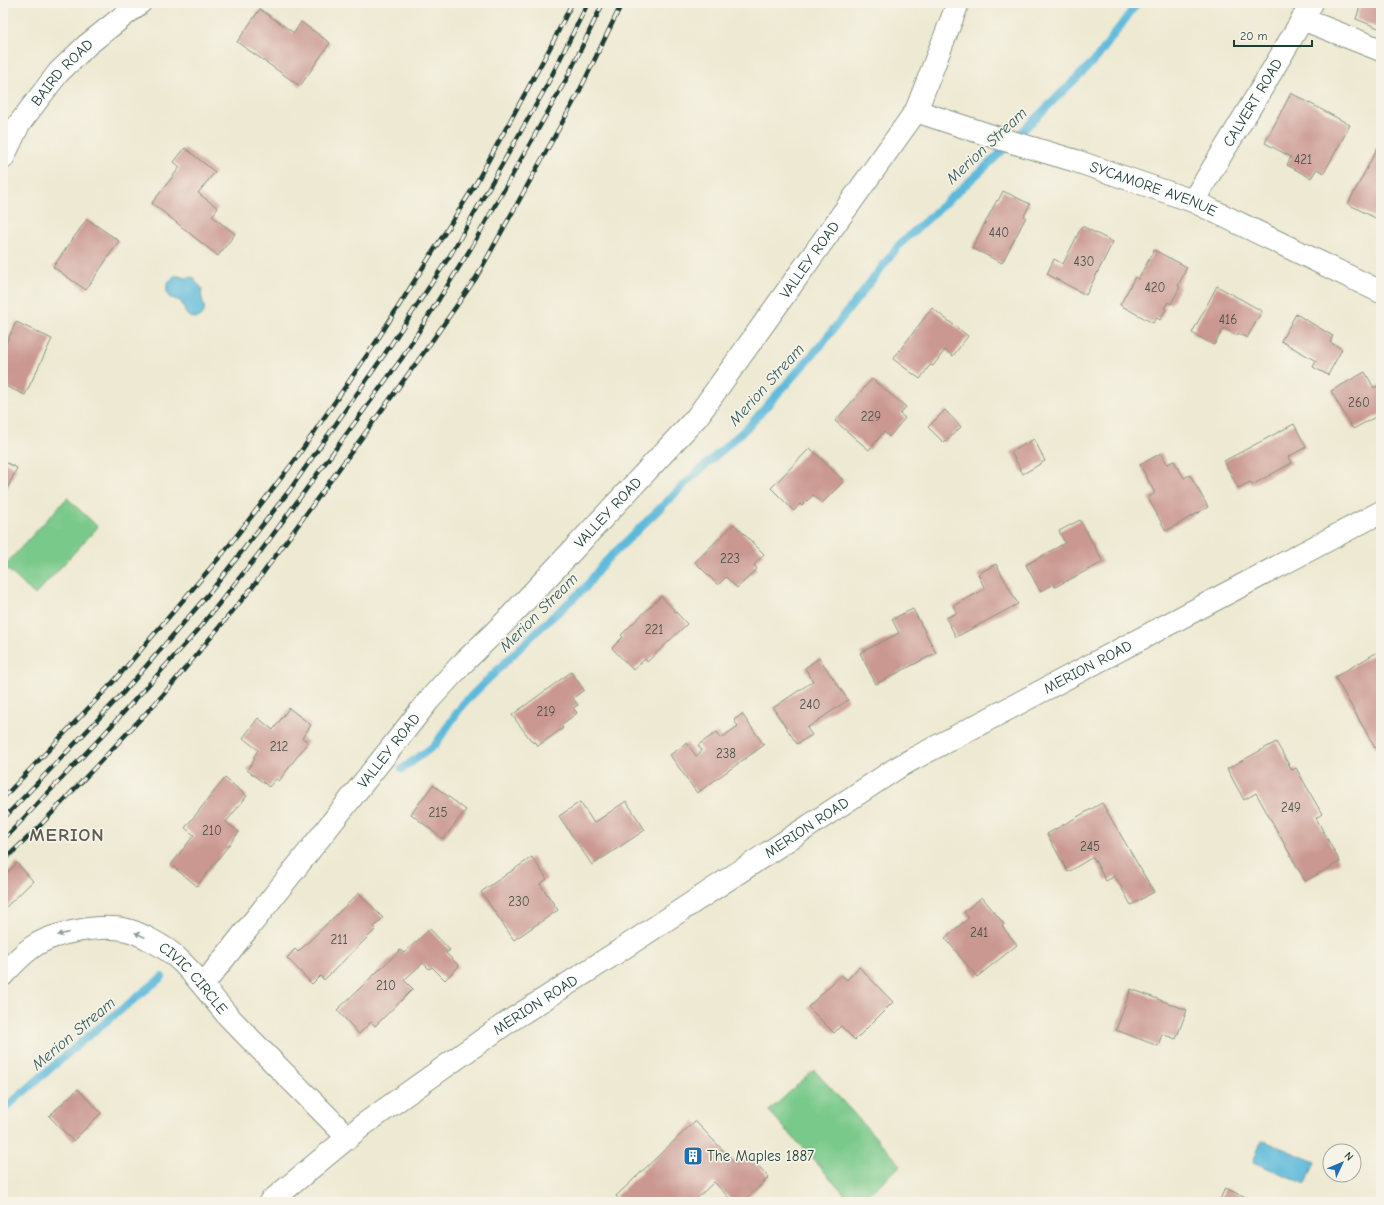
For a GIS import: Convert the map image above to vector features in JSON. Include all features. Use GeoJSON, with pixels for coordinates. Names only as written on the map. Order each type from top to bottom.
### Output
{"type":"FeatureCollection","features":[{"type":"Feature","properties":{"kind":"street","name":"BAIRD ROAD"},"geometry":{"type":"LineString","coordinates":[[3,158],[19,124],[58,73],[87,45],[140,3]]}},
{"type":"Feature","properties":{"kind":"street","name":"VALLEY ROAD"},"geometry":{"type":"LineString","coordinates":[[203,985],[429,700],[460,666],[572,552],[697,417],[916,111],[958,3]]}},
{"type":"Feature","properties":{"kind":"street"},"geometry":{"type":"LineString","coordinates":[[1307,11],[1381,50]]}},
{"type":"Feature","properties":{"kind":"street","name":"CALVERT ROAD"},"geometry":{"type":"LineString","coordinates":[[1193,201],[1307,11]]}},
{"type":"Feature","properties":{"kind":"street","name":"SYCAMORE AVENUE"},"geometry":{"type":"LineString","coordinates":[[916,111],[998,138],[1076,161],[1193,201],[1381,292]]}},
{"type":"Feature","properties":{"kind":"street","name":"MERION ROAD"},"geometry":{"type":"LineString","coordinates":[[270,1202],[363,1125],[505,1024],[616,953],[815,821],[908,762],[1381,512]]}},
{"type":"Feature","properties":{"kind":"street","name":"CIVIC CIRCLE"},"geometry":{"type":"LineString","coordinates":[[6,969],[34,946],[48,938],[65,932],[115,928],[128,930],[152,941],[174,956],[203,985],[228,1016],[348,1138]]}},
{"type":"Feature","properties":{"kind":"green space"},"geometry":{"type":"Polygon","coordinates":[[[67,498],[98,527],[35,595],[4,566],[67,498]]]}},
{"type":"Feature","properties":{"kind":"green space"},"geometry":{"type":"Polygon","coordinates":[[[814,1070],[901,1165],[860,1202],[852,1202],[769,1111],[814,1070]]]}},
{"type":"Feature","properties":{"kind":"water"},"geometry":{"type":"Polygon","coordinates":[[[175,276],[195,278],[195,281],[202,288],[204,311],[198,318],[189,317],[180,301],[169,297],[167,285],[175,276]]]}},
{"type":"Feature","properties":{"kind":"water"},"geometry":{"type":"Polygon","coordinates":[[[1262,1140],[1315,1162],[1306,1184],[1253,1162],[1262,1140]]]}},
{"type":"Feature","properties":{"kind":"building"},"geometry":{"type":"Polygon","coordinates":[[[1361,3],[1381,3],[1381,29],[1356,19],[1361,3]]]}},
{"type":"Feature","properties":{"kind":"building"},"geometry":{"type":"Polygon","coordinates":[[[260,9],[294,33],[301,22],[330,43],[300,86],[237,42],[260,9]]]}},
{"type":"Feature","properties":{"kind":"building"},"geometry":{"type":"Polygon","coordinates":[[[1291,93],[1350,125],[1324,173],[1317,169],[1311,178],[1287,165],[1291,157],[1265,143],[1291,93]]]}},
{"type":"Feature","properties":{"kind":"building"},"geometry":{"type":"Polygon","coordinates":[[[1378,147],[1381,149],[1381,221],[1348,204],[1378,147]]]}},
{"type":"Feature","properties":{"kind":"building"},"geometry":{"type":"Polygon","coordinates":[[[185,148],[215,172],[198,193],[218,208],[212,216],[235,234],[218,256],[152,203],[180,167],[174,162],[185,148]]]}},
{"type":"Feature","properties":{"kind":"building"},"geometry":{"type":"Polygon","coordinates":[[[1003,191],[1030,204],[1024,216],[1026,217],[1002,263],[972,248],[1003,191]]]}},
{"type":"Feature","properties":{"kind":"building"},"geometry":{"type":"Polygon","coordinates":[[[87,219],[119,241],[86,290],[53,267],[87,219]]]}},
{"type":"Feature","properties":{"kind":"building"},"geometry":{"type":"Polygon","coordinates":[[[1082,226],[1113,242],[1086,295],[1047,274],[1054,259],[1063,264],[1082,226]]]}},
{"type":"Feature","properties":{"kind":"building"},"geometry":{"type":"Polygon","coordinates":[[[1154,250],[1187,267],[1178,286],[1180,287],[1171,304],[1168,302],[1164,308],[1166,309],[1160,320],[1157,318],[1153,323],[1120,305],[1135,277],[1138,279],[1154,250]]]}},
{"type":"Feature","properties":{"kind":"building"},"geometry":{"type":"Polygon","coordinates":[[[1217,286],[1262,311],[1247,338],[1238,333],[1237,336],[1224,328],[1214,345],[1192,333],[1217,286]]]}},
{"type":"Feature","properties":{"kind":"building"},"geometry":{"type":"Polygon","coordinates":[[[932,308],[968,336],[953,356],[945,350],[933,366],[930,365],[920,379],[893,359],[932,308]]]}},
{"type":"Feature","properties":{"kind":"building"},"geometry":{"type":"Polygon","coordinates":[[[1296,314],[1333,336],[1330,342],[1342,349],[1328,375],[1313,367],[1316,361],[1281,341],[1296,314]]]}},
{"type":"Feature","properties":{"kind":"building"},"geometry":{"type":"Polygon","coordinates":[[[16,322],[52,339],[25,395],[3,385],[3,350],[16,322]]]}},
{"type":"Feature","properties":{"kind":"building"},"geometry":{"type":"Polygon","coordinates":[[[1365,372],[1374,388],[1381,384],[1381,414],[1353,429],[1331,391],[1365,372]]]}},
{"type":"Feature","properties":{"kind":"building"},"geometry":{"type":"Polygon","coordinates":[[[872,379],[906,407],[900,414],[905,418],[889,437],[884,432],[869,450],[835,421],[872,379]]]}},
{"type":"Feature","properties":{"kind":"building"},"geometry":{"type":"Polygon","coordinates":[[[945,410],[961,427],[944,443],[928,427],[945,410]]]}},
{"type":"Feature","properties":{"kind":"building"},"geometry":{"type":"Polygon","coordinates":[[[1294,424],[1306,447],[1288,457],[1292,463],[1252,485],[1250,482],[1238,488],[1224,461],[1294,424]]]}},
{"type":"Feature","properties":{"kind":"building"},"geometry":{"type":"Polygon","coordinates":[[[1034,439],[1045,461],[1023,474],[1011,452],[1034,439]]]}},
{"type":"Feature","properties":{"kind":"building"},"geometry":{"type":"Polygon","coordinates":[[[810,448],[844,481],[822,503],[813,495],[802,506],[800,504],[794,511],[771,488],[810,448]]]}},
{"type":"Feature","properties":{"kind":"building"},"geometry":{"type":"Polygon","coordinates":[[[1161,453],[1167,464],[1174,461],[1184,478],[1190,475],[1208,507],[1166,531],[1148,498],[1155,493],[1140,465],[1161,453]]]}},
{"type":"Feature","properties":{"kind":"building"},"geometry":{"type":"Polygon","coordinates":[[[3,461],[17,468],[3,497],[3,461]]]}},
{"type":"Feature","properties":{"kind":"building"},"geometry":{"type":"Polygon","coordinates":[[[1080,520],[1103,562],[1055,587],[1054,584],[1040,591],[1026,565],[1065,543],[1059,531],[1080,520]]]}},
{"type":"Feature","properties":{"kind":"building"},"geometry":{"type":"Polygon","coordinates":[[[734,524],[764,554],[754,565],[757,569],[737,588],[726,577],[718,585],[695,562],[734,524]]]}},
{"type":"Feature","properties":{"kind":"building"},"geometry":{"type":"Polygon","coordinates":[[[996,564],[1018,604],[956,637],[946,618],[957,613],[953,606],[985,589],[978,574],[996,564]]]}},
{"type":"Feature","properties":{"kind":"building"},"geometry":{"type":"Polygon","coordinates":[[[661,596],[687,624],[647,662],[645,659],[633,670],[612,648],[623,637],[621,635],[661,596]]]}},
{"type":"Feature","properties":{"kind":"building"},"geometry":{"type":"Polygon","coordinates":[[[913,609],[936,653],[876,684],[860,653],[899,633],[892,619],[913,609]]]}},
{"type":"Feature","properties":{"kind":"building"},"geometry":{"type":"Polygon","coordinates":[[[1381,650],[1381,745],[1375,748],[1335,677],[1381,650]]]}},
{"type":"Feature","properties":{"kind":"building"},"geometry":{"type":"Polygon","coordinates":[[[819,658],[848,700],[807,728],[812,735],[797,744],[773,708],[813,681],[805,668],[819,658]]]}},
{"type":"Feature","properties":{"kind":"building"},"geometry":{"type":"Polygon","coordinates":[[[571,672],[584,690],[573,698],[578,705],[573,708],[577,713],[561,725],[563,728],[538,746],[535,741],[533,743],[512,715],[571,672]]]}},
{"type":"Feature","properties":{"kind":"building"},"geometry":{"type":"Polygon","coordinates":[[[289,708],[311,725],[302,738],[308,742],[279,781],[276,779],[269,787],[247,770],[255,759],[253,758],[258,750],[243,738],[258,718],[273,730],[289,708]]]}},
{"type":"Feature","properties":{"kind":"building"},"geometry":{"type":"Polygon","coordinates":[[[742,714],[764,745],[697,793],[670,755],[687,743],[696,756],[702,751],[698,745],[717,732],[721,738],[738,726],[734,720],[742,714]]]}},
{"type":"Feature","properties":{"kind":"building"},"geometry":{"type":"Polygon","coordinates":[[[1276,742],[1292,770],[1296,768],[1322,814],[1316,818],[1340,862],[1305,881],[1256,793],[1244,800],[1227,769],[1276,742]]]}},
{"type":"Feature","properties":{"kind":"building"},"geometry":{"type":"Polygon","coordinates":[[[225,778],[247,796],[226,822],[239,832],[197,886],[171,865],[194,835],[185,828],[225,778]]]}},
{"type":"Feature","properties":{"kind":"building"},"geometry":{"type":"Polygon","coordinates":[[[433,785],[466,810],[443,839],[411,814],[433,785]]]}},
{"type":"Feature","properties":{"kind":"building"},"geometry":{"type":"Polygon","coordinates":[[[626,801],[645,830],[592,865],[559,816],[580,802],[594,823],[626,801]]]}},
{"type":"Feature","properties":{"kind":"building"},"geometry":{"type":"Polygon","coordinates":[[[1102,803],[1154,892],[1131,905],[1115,876],[1106,881],[1093,857],[1068,872],[1047,834],[1102,803]]]}},
{"type":"Feature","properties":{"kind":"building"},"geometry":{"type":"Polygon","coordinates":[[[532,857],[547,879],[540,884],[558,910],[514,940],[481,892],[532,857]]]}},
{"type":"Feature","properties":{"kind":"building"},"geometry":{"type":"Polygon","coordinates":[[[17,863],[33,881],[3,910],[3,877],[17,863]]]}},
{"type":"Feature","properties":{"kind":"building"},"geometry":{"type":"Polygon","coordinates":[[[359,893],[383,918],[374,927],[376,929],[324,980],[320,976],[312,984],[287,958],[295,949],[298,952],[359,893]]]}},
{"type":"Feature","properties":{"kind":"building"},"geometry":{"type":"Polygon","coordinates":[[[982,897],[1004,924],[1002,926],[1017,945],[977,977],[945,938],[969,918],[964,912],[982,897]]]}},
{"type":"Feature","properties":{"kind":"building"},"geometry":{"type":"Polygon","coordinates":[[[430,929],[450,950],[446,953],[459,966],[445,980],[432,967],[429,969],[423,963],[404,980],[413,989],[375,1026],[371,1022],[359,1034],[337,1010],[400,950],[404,953],[430,929]]]}},
{"type":"Feature","properties":{"kind":"building"},"geometry":{"type":"Polygon","coordinates":[[[859,967],[893,1002],[855,1040],[841,1026],[834,1033],[808,1007],[841,975],[847,980],[859,967]]]}},
{"type":"Feature","properties":{"kind":"building"},"geometry":{"type":"Polygon","coordinates":[[[1131,989],[1187,1010],[1176,1039],[1162,1034],[1158,1046],[1116,1030],[1131,989]]]}},
{"type":"Feature","properties":{"kind":"building"},"geometry":{"type":"Polygon","coordinates":[[[78,1089],[101,1113],[73,1141],[49,1116],[78,1089]]]}},
{"type":"Feature","properties":{"kind":"building","name":"The Maples 1887"},"geometry":{"type":"Polygon","coordinates":[[[695,1121],[734,1162],[744,1151],[769,1177],[743,1202],[733,1202],[714,1182],[693,1202],[621,1202],[616,1196],[695,1121]]]}},
{"type":"Feature","properties":{"kind":"building"},"geometry":{"type":"Polygon","coordinates":[[[1225,1188],[1257,1202],[1219,1202],[1225,1188]]]}},
{"type":"Feature","properties":{"kind":"waterway","name":"Merion Stream"},"geometry":{"type":"LineString","coordinates":[[402,769],[435,745],[463,704],[537,631],[585,588],[603,564],[692,477],[749,426],[821,345],[900,244],[992,161],[1097,58],[1137,3]]}},
{"type":"Feature","properties":{"kind":"waterway","name":"Merion Stream"},"geometry":{"type":"LineString","coordinates":[[3,1110],[81,1042],[162,977]]}},
{"type":"Feature","properties":{"kind":"railway"},"geometry":{"type":"LineString","coordinates":[[3,798],[116,679],[224,552],[295,460],[376,342],[475,185],[551,46],[572,3]]}},
{"type":"Feature","properties":{"kind":"railway"},"geometry":{"type":"LineString","coordinates":[[3,819],[123,693],[211,591],[289,491],[384,355],[451,254],[545,89],[588,3]]}},
{"type":"Feature","properties":{"kind":"railway"},"geometry":{"type":"LineString","coordinates":[[3,840],[104,734],[198,630],[261,551],[402,358],[471,248],[567,78],[603,3]]}},
{"type":"Feature","properties":{"kind":"railway"},"geometry":{"type":"LineString","coordinates":[[3,861],[36,830],[163,695],[255,584],[425,351],[476,278],[578,94],[622,3]]}},
{"type":"Feature","properties":{"kind":"place","name":"The Maples 1887"},"geometry":{"type":"Point","coordinates":[693,1156]}},
{"type":"Feature","properties":{"kind":"district","name":"MERION"},"geometry":{"type":"Point","coordinates":[67,834]}}]}
